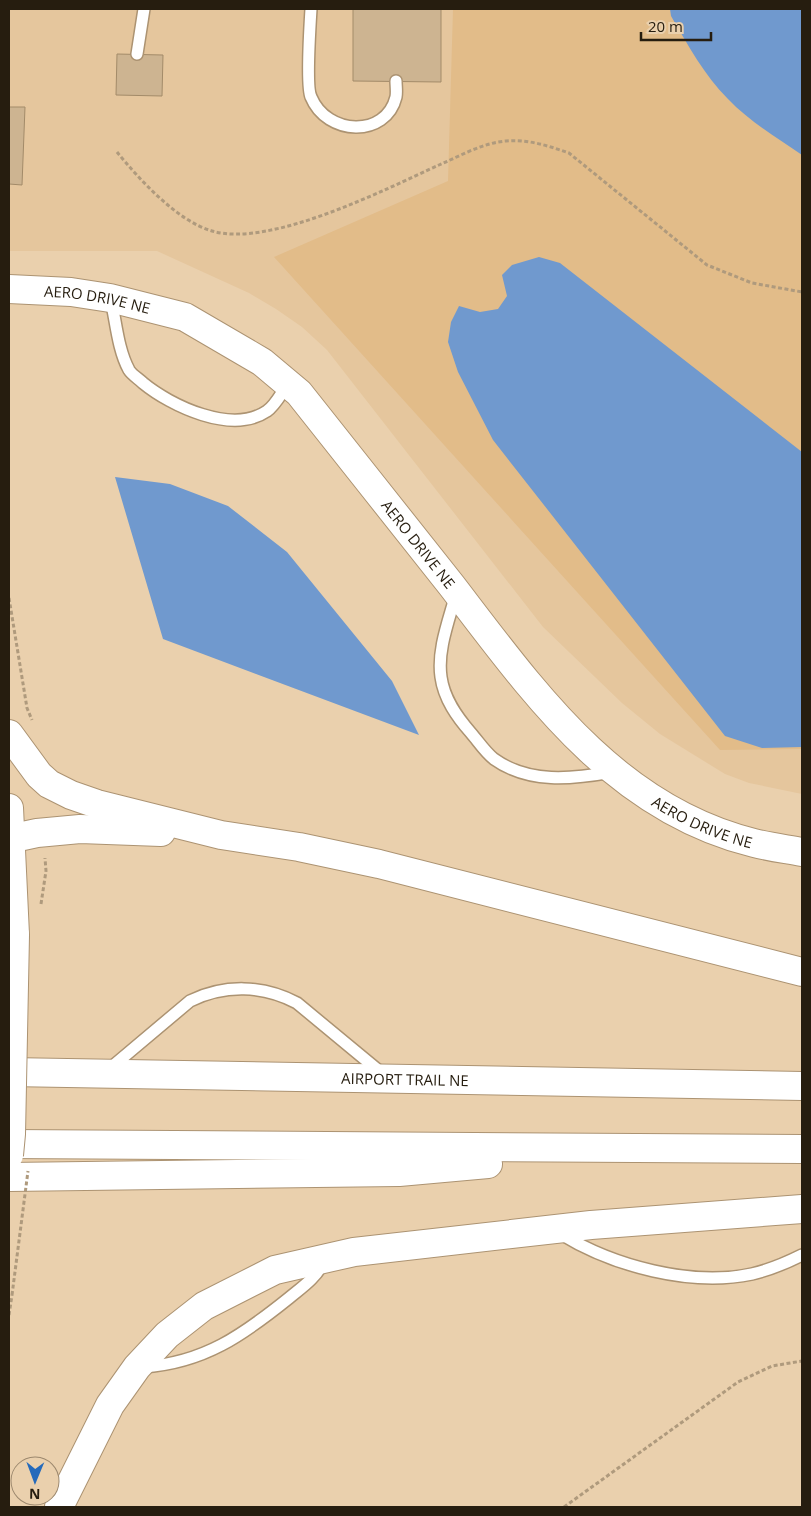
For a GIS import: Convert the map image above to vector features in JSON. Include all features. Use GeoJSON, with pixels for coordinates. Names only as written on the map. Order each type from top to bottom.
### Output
{"type":"FeatureCollection","features":[{"type":"Feature","properties":{"kind":"main road","name":"AERO DRIVE NE"},"geometry":{"type":"LineString","coordinates":[[9,289],[110,298],[185,317],[262,362],[299,393],[558,720],[614,771],[652,798],[700,824],[753,843],[802,852]]}},
{"type":"Feature","properties":{"kind":"main road"},"geometry":{"type":"LineString","coordinates":[[9,303],[36,290]]}},
{"type":"Feature","properties":{"kind":"main road"},"geometry":{"type":"LineString","coordinates":[[9,734],[39,775],[49,784],[72,795],[97,804],[221,835]]}},
{"type":"Feature","properties":{"kind":"main road"},"geometry":{"type":"LineString","coordinates":[[9,808],[16,935],[9,1155]]}},
{"type":"Feature","properties":{"kind":"main road"},"geometry":{"type":"LineString","coordinates":[[10,838],[37,833],[80,830],[221,835],[299,846],[379,864],[802,972]]}},
{"type":"Feature","properties":{"kind":"main road","name":"AIRPORT TRAIL NE"},"geometry":{"type":"LineString","coordinates":[[9,1072],[802,1086]]}},
{"type":"Feature","properties":{"kind":"main road"},"geometry":{"type":"LineString","coordinates":[[9,1144],[639,1150],[802,1149]]}},
{"type":"Feature","properties":{"kind":"main road"},"geometry":{"type":"LineString","coordinates":[[9,1177],[399,1172],[639,1150]]}},
{"type":"Feature","properties":{"kind":"main road"},"geometry":{"type":"LineString","coordinates":[[59,1507],[110,1405],[137,1367],[167,1335],[204,1306],[275,1270],[354,1252],[553,1229],[744,1212],[802,1210]]}},
{"type":"Feature","properties":{"kind":"lane"},"geometry":{"type":"LineString","coordinates":[[138,54],[144,9]]}},
{"type":"Feature","properties":{"kind":"lane"},"geometry":{"type":"LineString","coordinates":[[311,9],[310,95],[319,112],[335,124],[354,128],[374,123],[388,112],[396,98],[396,82]]}},
{"type":"Feature","properties":{"kind":"lane"},"geometry":{"type":"LineString","coordinates":[[110,298],[123,354],[130,371],[153,391],[182,408],[208,417],[236,420],[252,418],[268,411],[288,384]]}},
{"type":"Feature","properties":{"kind":"lane"},"geometry":{"type":"LineString","coordinates":[[456,593],[441,652],[440,676],[447,699],[460,721],[493,758],[525,774],[543,777],[574,778],[614,771]]}},
{"type":"Feature","properties":{"kind":"lane"},"geometry":{"type":"LineString","coordinates":[[103,1074],[190,1001],[205,994],[221,990],[242,988],[264,990],[281,995],[297,1003],[390,1079]]}},
{"type":"Feature","properties":{"kind":"lane"},"geometry":{"type":"LineString","coordinates":[[553,1229],[579,1245],[603,1256],[666,1274],[695,1278],[724,1278],[752,1274],[802,1255]]}},
{"type":"Feature","properties":{"kind":"lane"},"geometry":{"type":"LineString","coordinates":[[137,1367],[184,1362],[225,1344],[253,1326],[314,1277],[326,1258]]}},
{"type":"Feature","properties":{"kind":"path"},"geometry":{"type":"LineString","coordinates":[[117,152],[145,186],[183,215],[210,231],[257,234],[304,221],[374,194],[483,146],[505,141],[546,145],[569,153],[707,264],[752,282],[802,292]]}},
{"type":"Feature","properties":{"kind":"path"},"geometry":{"type":"LineString","coordinates":[[9,598],[27,708],[33,722]]}},
{"type":"Feature","properties":{"kind":"path"},"geometry":{"type":"LineString","coordinates":[[39,852],[46,859],[39,912]]}},
{"type":"Feature","properties":{"kind":"path"},"geometry":{"type":"LineString","coordinates":[[9,1315],[12,1295]]}},
{"type":"Feature","properties":{"kind":"path"},"geometry":{"type":"LineString","coordinates":[[564,1507],[738,1382],[772,1366],[802,1361]]}},
{"type":"Feature","properties":{"kind":"shaded area"},"geometry":{"type":"Polygon","coordinates":[[[9,9],[802,9],[802,794],[749,783],[725,774],[660,734],[622,703],[543,627],[327,350],[302,327],[276,309],[249,293],[157,251],[9,251],[9,9]]]}},
{"type":"Feature","properties":{"kind":"shaded area"},"geometry":{"type":"Polygon","coordinates":[[[453,9],[802,9],[802,749],[720,750],[274,257],[448,181],[453,9]]]}},
{"type":"Feature","properties":{"kind":"water"},"geometry":{"type":"Polygon","coordinates":[[[670,9],[802,9],[802,155],[754,122],[719,90],[690,49],[671,16],[670,9]]]}},
{"type":"Feature","properties":{"kind":"water"},"geometry":{"type":"Polygon","coordinates":[[[539,257],[560,263],[802,452],[802,747],[762,748],[725,736],[493,440],[458,372],[448,342],[451,322],[459,306],[480,312],[498,309],[507,296],[502,275],[512,265],[539,257]]]}},
{"type":"Feature","properties":{"kind":"water"},"geometry":{"type":"Polygon","coordinates":[[[115,477],[170,484],[228,506],[287,552],[392,681],[419,735],[163,639],[115,477]]]}},
{"type":"Feature","properties":{"kind":"building"},"geometry":{"type":"Polygon","coordinates":[[[353,9],[441,9],[441,82],[353,81],[353,9]]]}},
{"type":"Feature","properties":{"kind":"building"},"geometry":{"type":"Polygon","coordinates":[[[117,54],[163,55],[162,96],[116,95],[117,54]]]}},
{"type":"Feature","properties":{"kind":"building"},"geometry":{"type":"Polygon","coordinates":[[[9,107],[25,107],[22,185],[9,184],[9,107]]]}}]}
